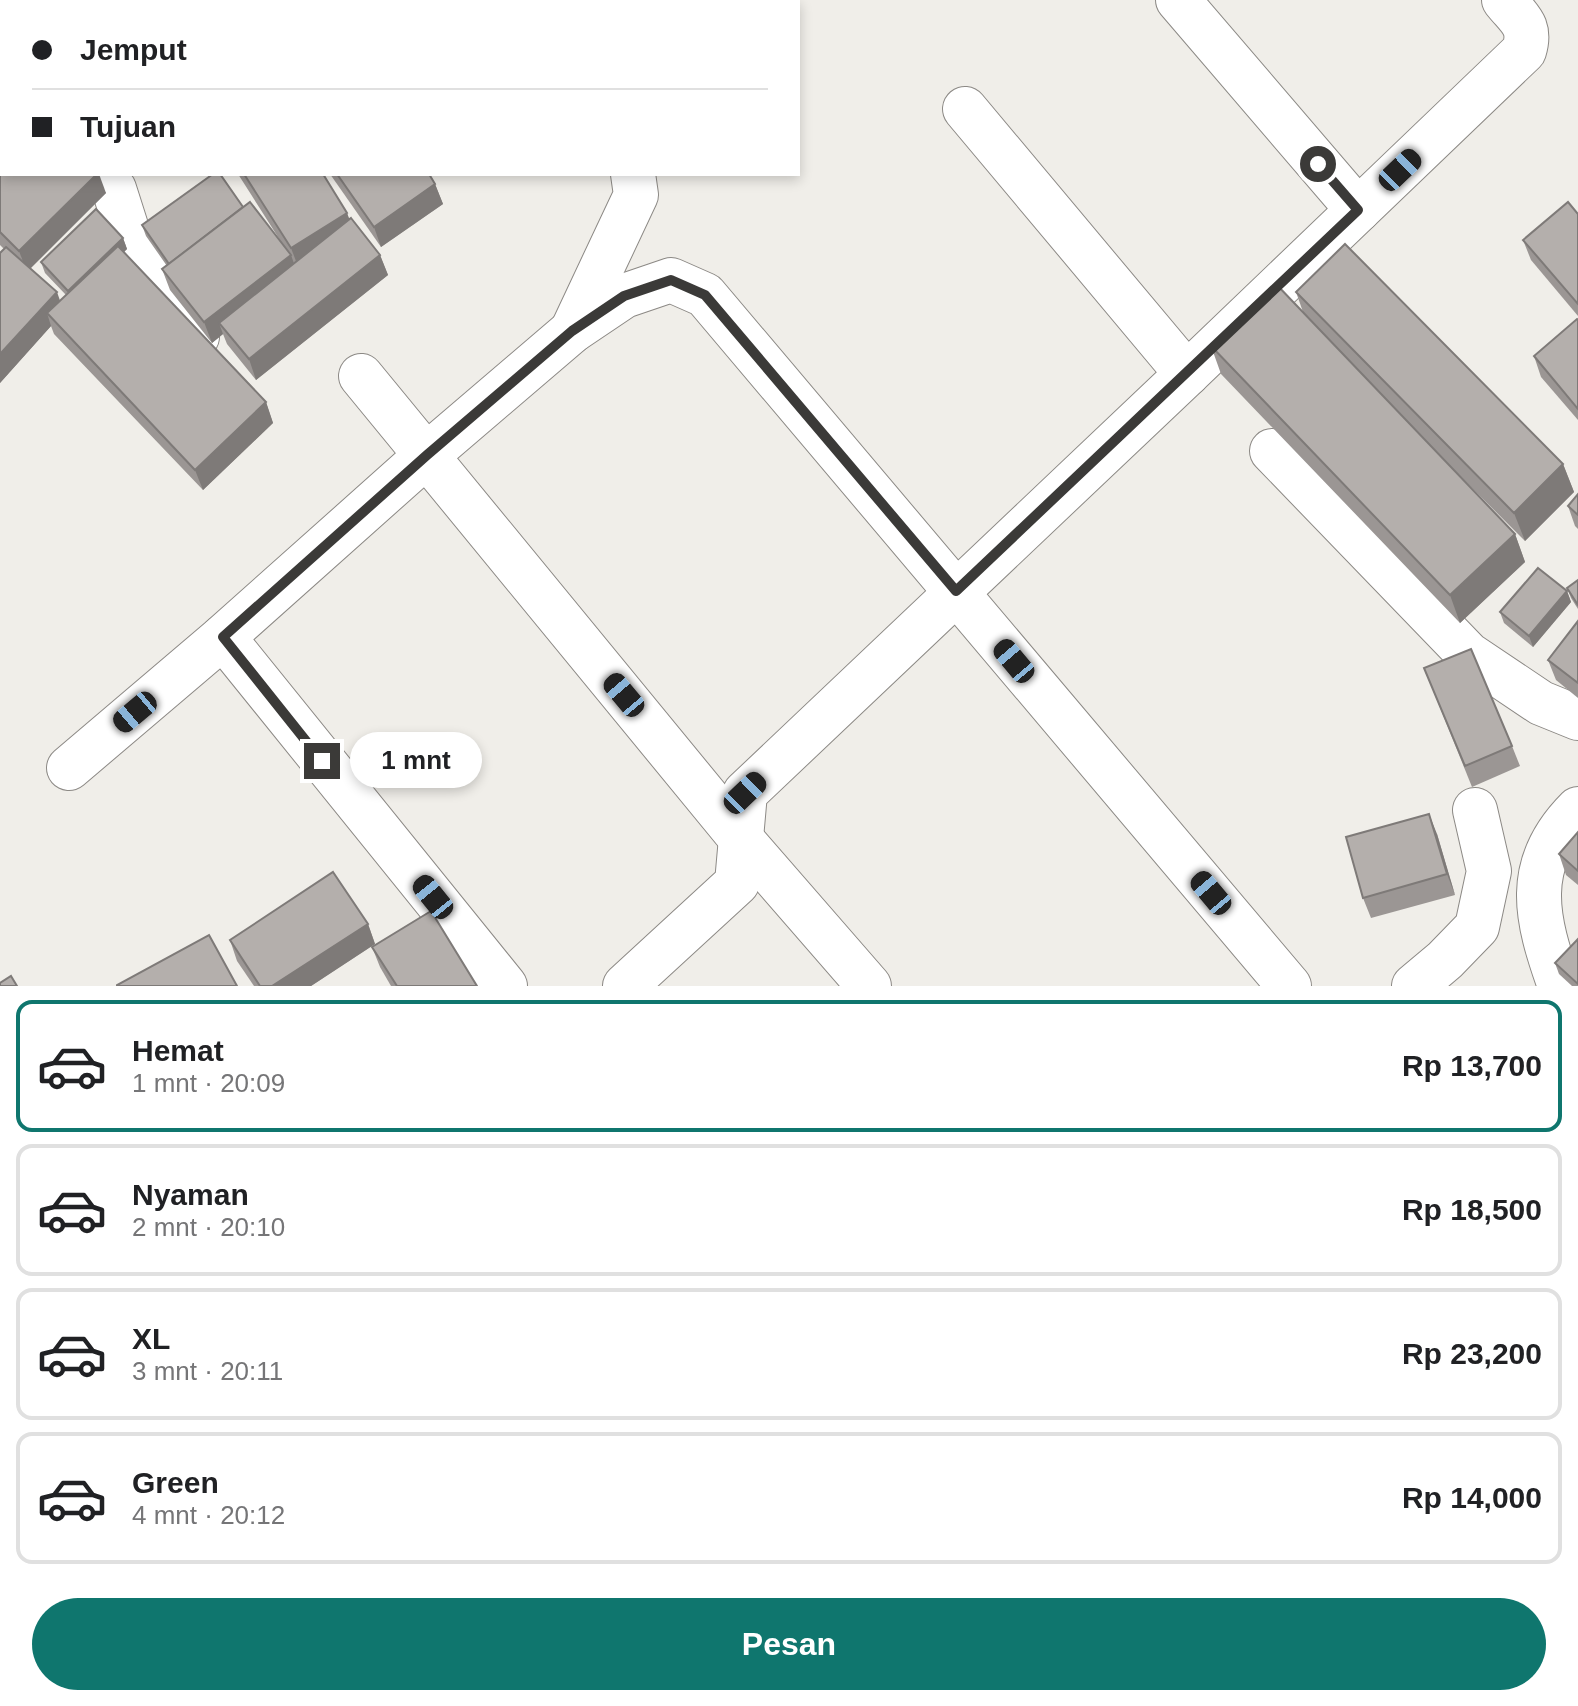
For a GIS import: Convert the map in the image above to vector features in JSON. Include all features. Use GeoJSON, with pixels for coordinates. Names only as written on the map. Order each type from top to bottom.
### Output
{"type":"FeatureCollection","features":[{"type":"Feature","properties":{"kind":"street"},"geometry":{"type":"LineString","coordinates":[[1178,0],[1358,210]]}},
{"type":"Feature","properties":{"kind":"street"},"geometry":{"type":"LineString","coordinates":[[625,986],[737,883],[745,793],[1524,51],[1528,36],[1523,23],[1504,0]]}},
{"type":"Feature","properties":{"kind":"street"},"geometry":{"type":"LineString","coordinates":[[965,109],[1187,374]]}},
{"type":"Feature","properties":{"kind":"street"},"geometry":{"type":"LineString","coordinates":[[572,331],[636,195],[633,176]]}},
{"type":"Feature","properties":{"kind":"street"},"geometry":{"type":"LineString","coordinates":[[116,179],[128,233],[156,283],[197,337]]}},
{"type":"Feature","properties":{"kind":"street"},"geometry":{"type":"LineString","coordinates":[[69,768],[572,331],[624,296],[671,280],[705,295],[1289,986]]}},
{"type":"Feature","properties":{"kind":"street"},"geometry":{"type":"LineString","coordinates":[[361,376],[742,840],[869,986]]}},
{"type":"Feature","properties":{"kind":"street"},"geometry":{"type":"LineString","coordinates":[[1272,451],[1468,654],[1541,703],[1578,718]]}},
{"type":"Feature","properties":{"kind":"street"},"geometry":{"type":"LineString","coordinates":[[223,637],[505,986]]}},
{"type":"Feature","properties":{"kind":"street"},"geometry":{"type":"LineString","coordinates":[[1560,986],[1539,910],[1538,890],[1543,858],[1578,809]]}},
{"type":"Feature","properties":{"kind":"street"},"geometry":{"type":"LineString","coordinates":[[1414,986],[1477,927],[1489,871],[1475,810]]}},
{"type":"Feature","properties":{"kind":"building"},"geometry":{"type":"Polygon","coordinates":[[[0,176],[95,176],[19,251],[0,232],[0,176]]]}},
{"type":"Feature","properties":{"kind":"building"},"geometry":{"type":"Polygon","coordinates":[[[210,176],[221,176],[243,207],[169,264],[142,225],[210,176]]]}},
{"type":"Feature","properties":{"kind":"building"},"geometry":{"type":"Polygon","coordinates":[[[245,176],[324,176],[347,213],[291,248],[245,176]]]}},
{"type":"Feature","properties":{"kind":"building"},"geometry":{"type":"Polygon","coordinates":[[[338,176],[430,176],[435,184],[374,227],[338,176]]]}},
{"type":"Feature","properties":{"kind":"building"},"geometry":{"type":"Polygon","coordinates":[[[250,202],[291,255],[204,322],[162,269],[250,202]]]}},
{"type":"Feature","properties":{"kind":"building"},"geometry":{"type":"Polygon","coordinates":[[[1568,202],[1578,214],[1578,304],[1523,240],[1568,202]]]}},
{"type":"Feature","properties":{"kind":"building"},"geometry":{"type":"Polygon","coordinates":[[[96,209],[123,238],[68,291],[41,262],[96,209]]]}},
{"type":"Feature","properties":{"kind":"building"},"geometry":{"type":"Polygon","coordinates":[[[351,218],[380,255],[249,359],[219,323],[351,218]]]}},
{"type":"Feature","properties":{"kind":"building"},"geometry":{"type":"Polygon","coordinates":[[[1345,244],[1563,464],[1514,513],[1296,292],[1345,244]]]}},
{"type":"Feature","properties":{"kind":"building"},"geometry":{"type":"Polygon","coordinates":[[[118,246],[266,402],[195,470],[47,313],[118,246]]]}},
{"type":"Feature","properties":{"kind":"building"},"geometry":{"type":"Polygon","coordinates":[[[6,247],[57,292],[0,354],[0,253],[6,247]]]}},
{"type":"Feature","properties":{"kind":"building"},"geometry":{"type":"Polygon","coordinates":[[[1276,284],[1515,534],[1450,595],[1211,346],[1276,284]]]}},
{"type":"Feature","properties":{"kind":"building"},"geometry":{"type":"Polygon","coordinates":[[[1578,320],[1578,409],[1534,356],[1578,320]]]}},
{"type":"Feature","properties":{"kind":"building"},"geometry":{"type":"Polygon","coordinates":[[[1578,494],[1578,515],[1568,506],[1578,494]]]}},
{"type":"Feature","properties":{"kind":"building"},"geometry":{"type":"Polygon","coordinates":[[[1538,568],[1567,591],[1529,636],[1500,612],[1538,568]]]}},
{"type":"Feature","properties":{"kind":"building"},"geometry":{"type":"Polygon","coordinates":[[[1578,580],[1578,605],[1567,588],[1578,580]]]}},
{"type":"Feature","properties":{"kind":"building"},"geometry":{"type":"Polygon","coordinates":[[[1578,621],[1578,683],[1548,660],[1578,621]]]}},
{"type":"Feature","properties":{"kind":"building"},"geometry":{"type":"Polygon","coordinates":[[[1471,649],[1512,746],[1465,766],[1424,668],[1471,649]]]}},
{"type":"Feature","properties":{"kind":"building"},"geometry":{"type":"Polygon","coordinates":[[[1429,814],[1447,874],[1363,898],[1346,837],[1429,814]]]}},
{"type":"Feature","properties":{"kind":"building"},"geometry":{"type":"Polygon","coordinates":[[[1578,832],[1578,871],[1559,854],[1578,832]]]}},
{"type":"Feature","properties":{"kind":"building"},"geometry":{"type":"Polygon","coordinates":[[[333,872],[368,924],[272,986],[260,986],[230,940],[333,872]]]}},
{"type":"Feature","properties":{"kind":"building"},"geometry":{"type":"Polygon","coordinates":[[[431,911],[477,986],[397,986],[372,947],[431,911]]]}},
{"type":"Feature","properties":{"kind":"building"},"geometry":{"type":"Polygon","coordinates":[[[209,935],[237,986],[117,986],[117,985],[209,935]]]}},
{"type":"Feature","properties":{"kind":"building"},"geometry":{"type":"Polygon","coordinates":[[[1578,939],[1578,984],[1555,963],[1578,939]]]}},
{"type":"Feature","properties":{"kind":"building"},"geometry":{"type":"Polygon","coordinates":[[[11,976],[17,986],[0,986],[0,983],[11,976]]]}},
{"type":"Feature","properties":{"kind":"route"},"geometry":{"type":"LineString","coordinates":[[322,761],[223,637],[572,331],[624,296],[671,280],[705,295],[956,591],[1358,210],[1318,164]]}}]}
